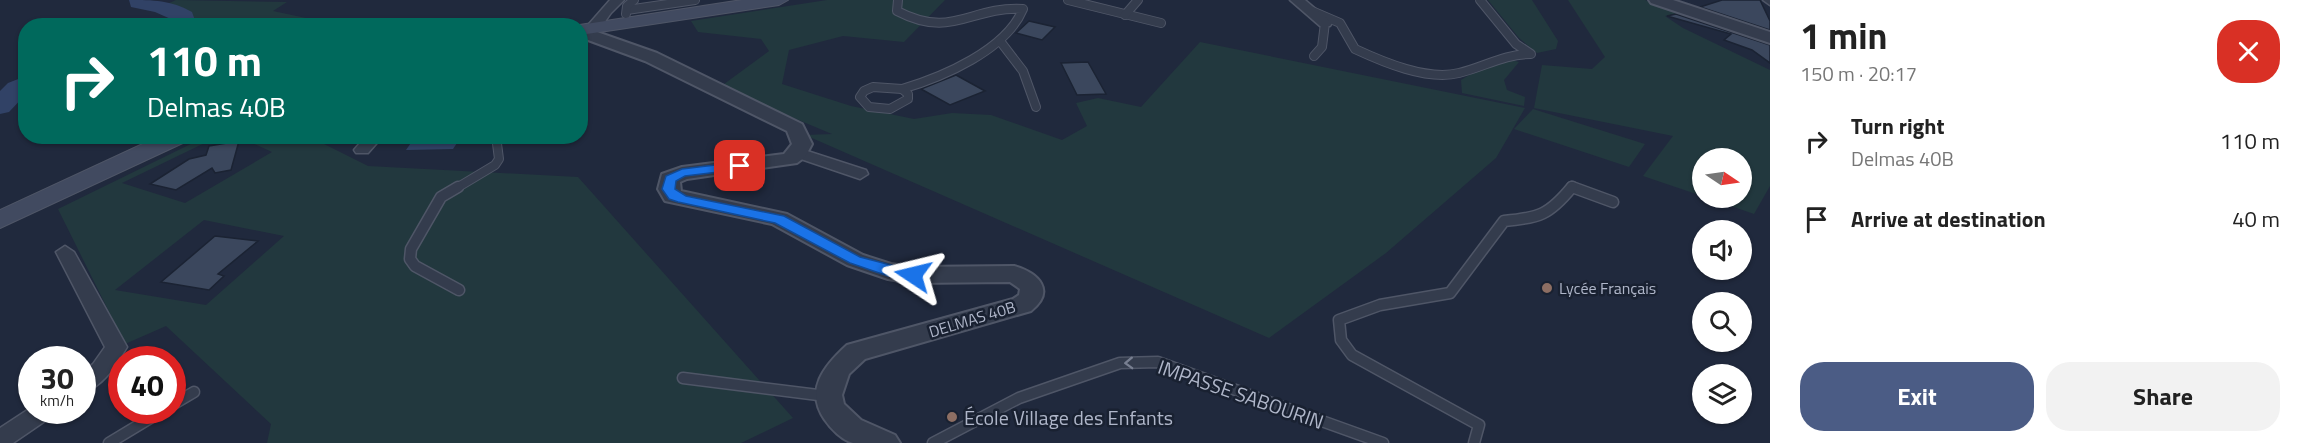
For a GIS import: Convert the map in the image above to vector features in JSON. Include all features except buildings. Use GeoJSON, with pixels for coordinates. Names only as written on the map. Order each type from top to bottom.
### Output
{"type":"FeatureCollection","features":[{"type":"Feature","properties":{"kind":"main road"},"geometry":{"type":"LineString","coordinates":[[588,28],[623,11],[713,9],[737,3],[779,0]]}},
{"type":"Feature","properties":{"kind":"main road"},"geometry":{"type":"LineString","coordinates":[[0,220],[162,144]]}},
{"type":"Feature","properties":{"kind":"street"},"geometry":{"type":"LineString","coordinates":[[1296,0],[1325,23]]}},
{"type":"Feature","properties":{"kind":"street"},"geometry":{"type":"LineString","coordinates":[[1657,0],[1770,38]]}},
{"type":"Feature","properties":{"kind":"street"},"geometry":{"type":"LineString","coordinates":[[588,31],[607,43],[651,57],[787,122],[795,128],[800,138],[798,153],[860,174]]}},
{"type":"Feature","properties":{"kind":"street"},"geometry":{"type":"LineString","coordinates":[[362,150],[368,144]]}},
{"type":"Feature","properties":{"kind":"street","name":"DELMAS 40B"},"geometry":{"type":"LineString","coordinates":[[798,153],[790,159],[778,162],[682,173],[670,179],[669,189],[673,196],[683,200],[779,219],[855,260],[888,271],[913,275],[1014,274],[1026,280],[1032,290],[1031,298],[1008,310],[856,352],[844,361],[832,376],[826,396]]}},
{"type":"Feature","properties":{"kind":"street"},"geometry":{"type":"LineString","coordinates":[[65,252],[116,347],[96,374]]}},
{"type":"Feature","properties":{"kind":"street"},"geometry":{"type":"LineString","coordinates":[[826,396],[832,410],[851,428],[869,438],[885,443]]}},
{"type":"Feature","properties":{"kind":"street"},"geometry":{"type":"LineString","coordinates":[[0,441],[24,424]]}},
{"type":"Feature","properties":{"kind":"lane"},"geometry":{"type":"LineString","coordinates":[[623,11],[634,0]]}},
{"type":"Feature","properties":{"kind":"lane"},"geometry":{"type":"LineString","coordinates":[[623,11],[695,0],[713,9]]}},
{"type":"Feature","properties":{"kind":"lane"},"geometry":{"type":"LineString","coordinates":[[898,0],[897,11],[911,20],[947,21],[968,9]]}},
{"type":"Feature","properties":{"kind":"lane"},"geometry":{"type":"LineString","coordinates":[[1068,0],[1161,23]]}},
{"type":"Feature","properties":{"kind":"lane"},"geometry":{"type":"LineString","coordinates":[[1125,15],[1138,0]]}},
{"type":"Feature","properties":{"kind":"lane"},"geometry":{"type":"LineString","coordinates":[[1312,11],[1329,16],[1343,25],[1355,49],[1428,73],[1459,74],[1515,53],[1531,54],[1515,44],[1480,0]]}},
{"type":"Feature","properties":{"kind":"lane"},"geometry":{"type":"LineString","coordinates":[[902,89],[908,94],[908,99],[903,105],[892,109],[869,107],[860,97],[862,92],[872,87],[885,85],[902,89],[967,63],[1000,41],[1021,17],[1023,9],[1016,5],[994,2]]}},
{"type":"Feature","properties":{"kind":"lane"},"geometry":{"type":"LineString","coordinates":[[1314,56],[1322,47],[1325,23]]}},
{"type":"Feature","properties":{"kind":"lane"},"geometry":{"type":"LineString","coordinates":[[1000,41],[1017,60],[1033,92],[1036,108]]}},
{"type":"Feature","properties":{"kind":"lane"},"geometry":{"type":"LineString","coordinates":[[459,290],[415,266],[410,259],[411,249],[441,196],[495,165],[499,159],[497,144]]}},
{"type":"Feature","properties":{"kind":"lane"},"geometry":{"type":"LineString","coordinates":[[1474,443],[1479,425],[1352,355],[1341,340],[1339,320],[1388,301],[1450,293],[1504,221],[1533,218],[1552,212],[1572,187],[1613,202]]}},
{"type":"Feature","properties":{"kind":"lane","name":"IMPASSE SABOURIN"},"geometry":{"type":"LineString","coordinates":[[933,443],[1018,398],[1120,363],[1158,362],[1383,443]]}},
{"type":"Feature","properties":{"kind":"lane"},"geometry":{"type":"LineString","coordinates":[[683,378],[826,396]]}},
{"type":"Feature","properties":{"kind":"lane"},"geometry":{"type":"LineString","coordinates":[[186,397],[194,392]]}},
{"type":"Feature","properties":{"kind":"lane"},"geometry":{"type":"LineString","coordinates":[[109,443],[140,424]]}},
{"type":"Feature","properties":{"kind":"green space"},"geometry":{"type":"Polygon","coordinates":[[[176,0],[287,2],[273,11],[306,18],[191,18],[167,4],[176,0]]]}},
{"type":"Feature","properties":{"kind":"green space"},"geometry":{"type":"Polygon","coordinates":[[[827,0],[945,0],[904,42],[843,36],[789,50],[782,84],[851,106],[914,119],[952,113],[991,115],[1062,140],[1087,126],[1076,103],[1098,98],[1141,107],[1200,42],[1525,108],[1496,158],[1386,253],[1269,338],[805,135],[832,134],[720,87],[769,51],[761,39],[698,32],[691,21],[827,0]]]}},
{"type":"Feature","properties":{"kind":"green space"},"geometry":{"type":"Polygon","coordinates":[[[1488,0],[1532,0],[1558,41],[1556,49],[1537,53],[1519,38],[1488,0]]]}},
{"type":"Feature","properties":{"kind":"green space"},"geometry":{"type":"Polygon","coordinates":[[[1568,0],[1645,0],[1680,13],[1665,16],[1683,28],[1770,70],[1770,186],[1754,214],[1737,208],[1752,208],[1752,148],[1692,148],[1692,193],[1643,176],[1673,136],[1534,108],[1542,65],[1592,69],[1605,57],[1568,0]]]}},
{"type":"Feature","properties":{"kind":"green space"},"geometry":{"type":"Polygon","coordinates":[[[1499,57],[1519,62],[1504,80],[1507,90],[1525,97],[1524,106],[1462,93],[1461,80],[1499,57]]]}},
{"type":"Feature","properties":{"kind":"green space"},"geometry":{"type":"Polygon","coordinates":[[[1533,109],[1645,144],[1629,167],[1514,129],[1533,109]]]}},
{"type":"Feature","properties":{"kind":"green space"},"geometry":{"type":"Polygon","coordinates":[[[191,144],[203,144],[122,183],[185,203],[272,152],[254,144],[324,144],[368,166],[578,177],[793,418],[741,443],[267,443],[271,424],[166,326],[125,344],[58,209],[191,144]],[[204,220],[115,290],[206,305],[284,236],[204,220]]]}},
{"type":"Feature","properties":{"kind":"water"},"geometry":{"type":"Polygon","coordinates":[[[410,144],[456,144],[453,149],[406,150],[410,144]]]}},
{"type":"Feature","properties":{"kind":"waterway"},"geometry":{"type":"LineString","coordinates":[[140,0],[139,2],[163,7],[184,18]]}},
{"type":"Feature","properties":{"kind":"waterway"},"geometry":{"type":"LineString","coordinates":[[0,106],[18,88]]}},
{"type":"Feature","properties":{"kind":"place","name":"Lycée Français"},"geometry":{"type":"Point","coordinates":[1547,288]}},
{"type":"Feature","properties":{"kind":"place","name":"École Village des Enfants"},"geometry":{"type":"Point","coordinates":[952,417]}},
{"type":"Feature","properties":{"kind":"route"},"geometry":{"type":"LineString","coordinates":[[740,166],[682,173],[670,179],[669,189],[673,196],[683,200],[758,213],[779,219],[855,260],[888,271],[913,275]]}}]}
